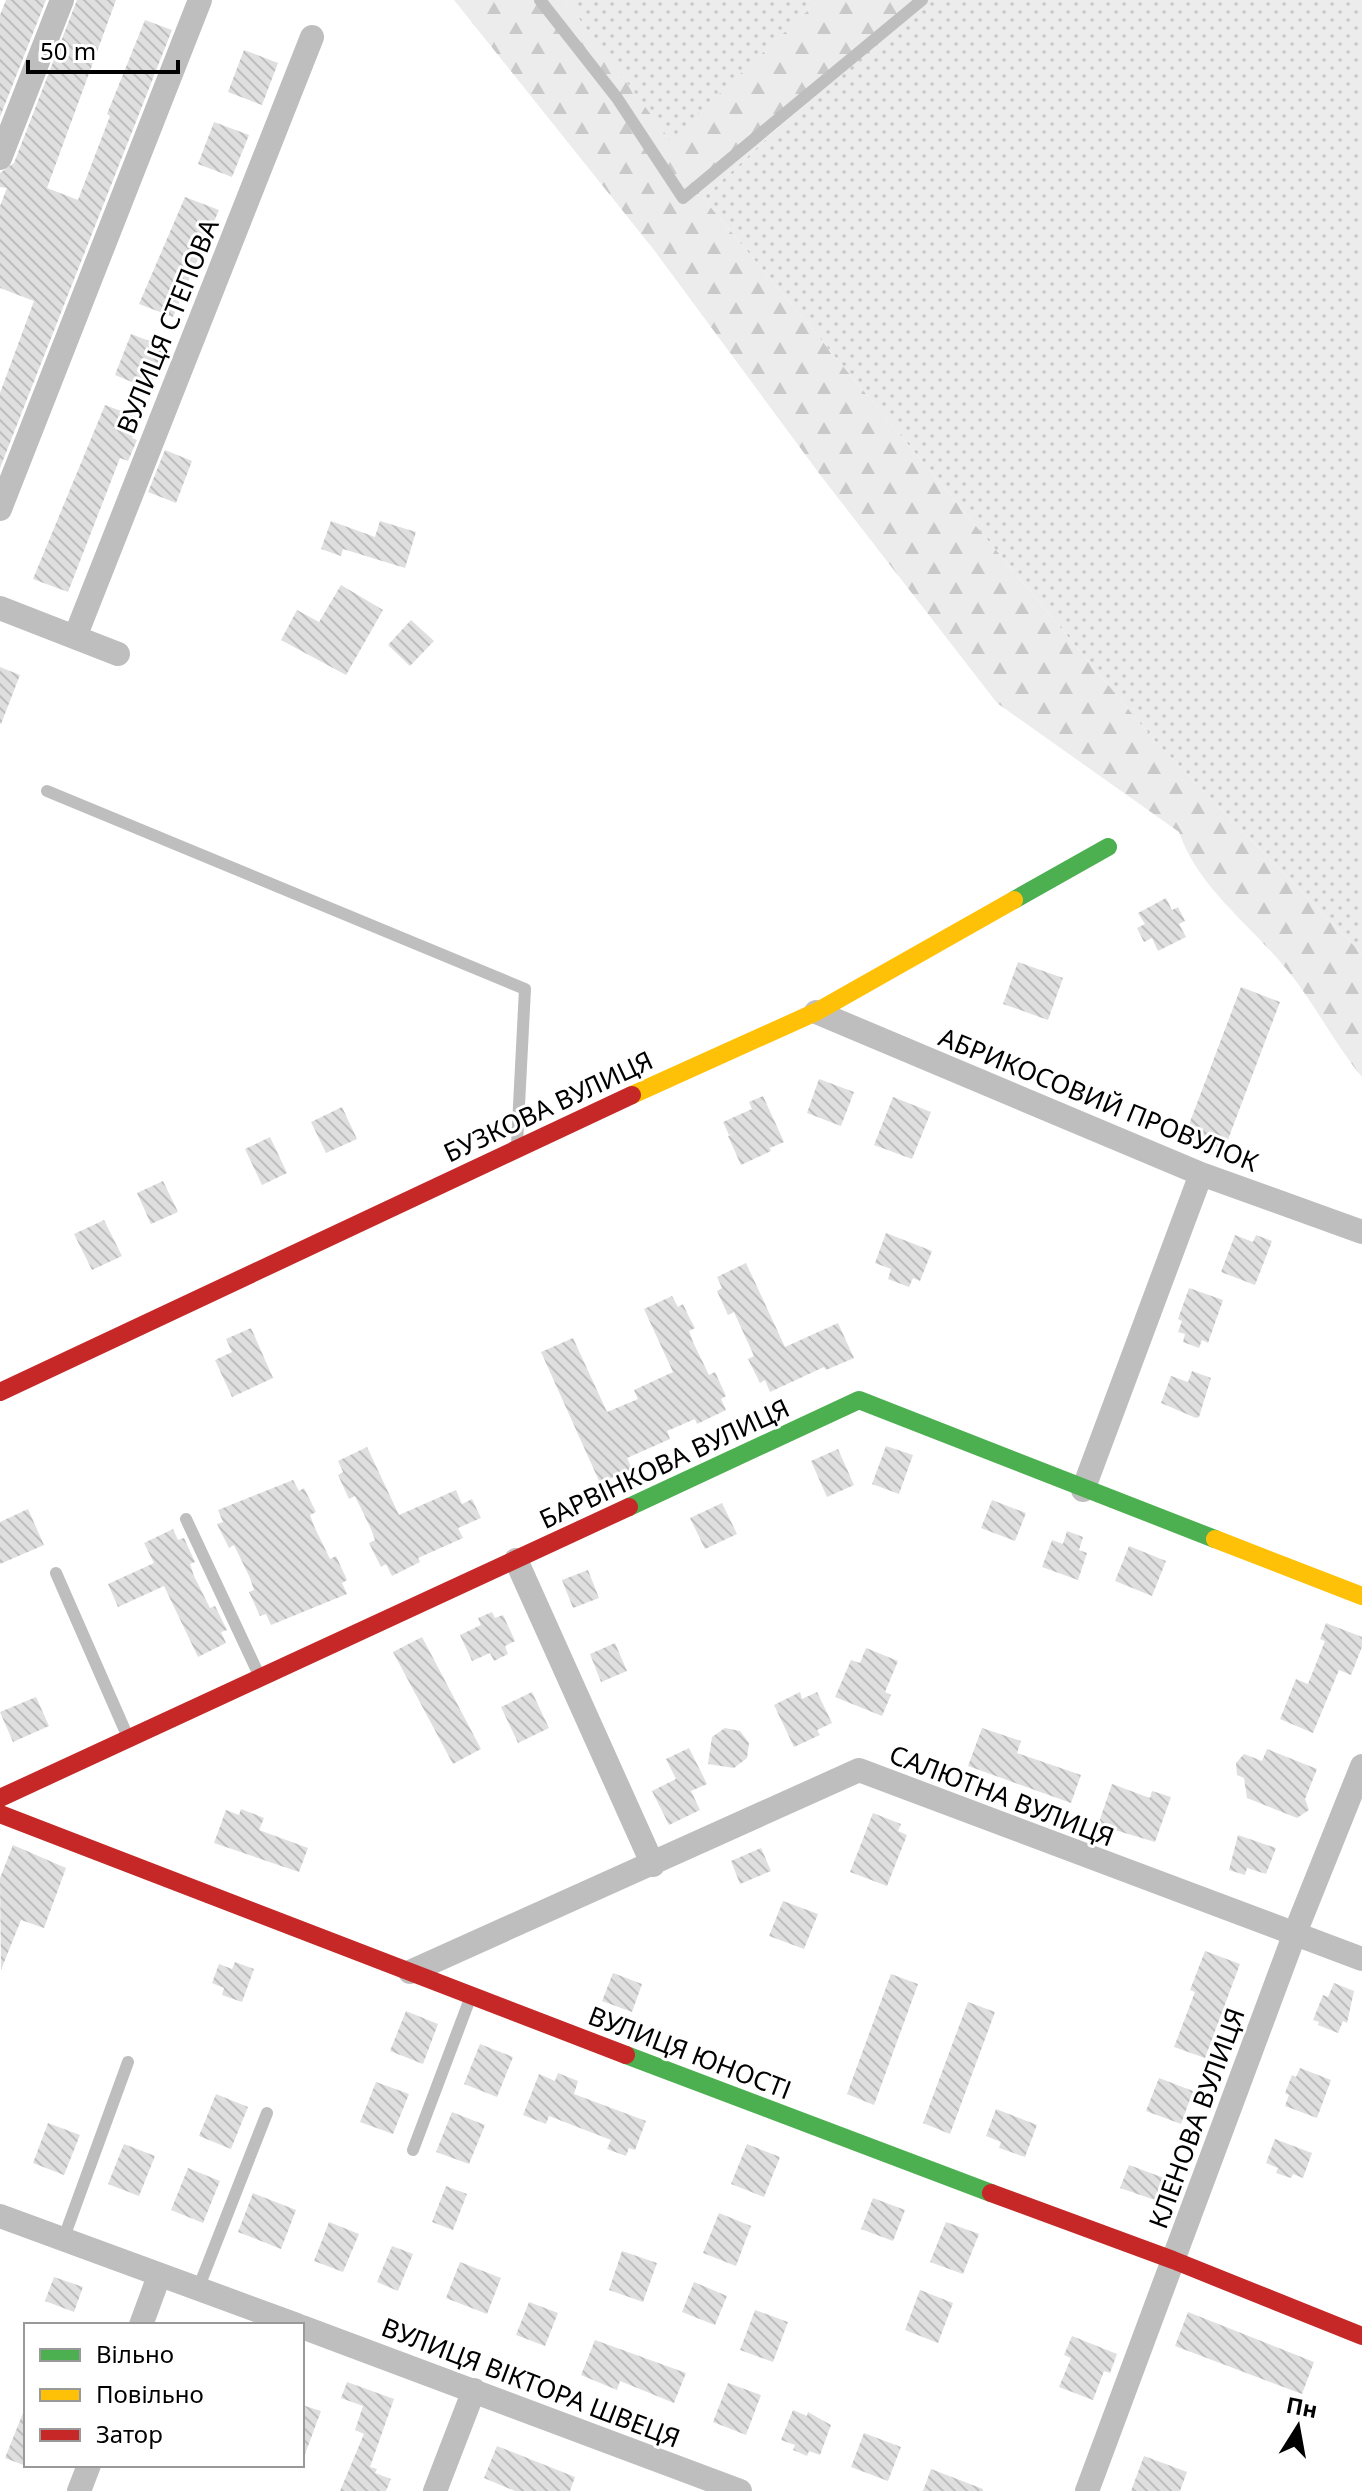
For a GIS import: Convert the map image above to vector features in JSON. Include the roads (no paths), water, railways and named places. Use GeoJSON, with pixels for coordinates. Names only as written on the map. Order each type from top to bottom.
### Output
{"type":"FeatureCollection","features":[{"type":"Feature","properties":{"kind":"street"},"geometry":{"type":"LineString","coordinates":[[0,158],[62,0]]}},
{"type":"Feature","properties":{"kind":"street"},"geometry":{"type":"LineString","coordinates":[[0,509],[200,0]]}},
{"type":"Feature","properties":{"kind":"street","name":"ВУЛИЦЯ СТЕПОВА"},"geometry":{"type":"LineString","coordinates":[[75,637],[312,37]]}},
{"type":"Feature","properties":{"kind":"street"},"geometry":{"type":"LineString","coordinates":[[0,608],[118,654]]}},
{"type":"Feature","properties":{"kind":"street","name":"БУЗКОВА ВУЛИЦЯ"},"geometry":{"type":"LineString","coordinates":[[0,1392],[516,1149],[816,1012],[1108,847]]}},
{"type":"Feature","properties":{"kind":"street","name":"АБРИКОСОВИЙ ПРОВУЛОК"},"geometry":{"type":"LineString","coordinates":[[816,1012],[1201,1174],[1362,1232]]}},
{"type":"Feature","properties":{"kind":"street"},"geometry":{"type":"LineString","coordinates":[[1083,1490],[1201,1174]]}},
{"type":"Feature","properties":{"kind":"street","name":"БАРВІНКОВА ВУЛИЦЯ"},"geometry":{"type":"LineString","coordinates":[[0,1798],[859,1400],[1083,1490],[1362,1596]]}},
{"type":"Feature","properties":{"kind":"street"},"geometry":{"type":"LineString","coordinates":[[516,1560],[653,1865]]}},
{"type":"Feature","properties":{"kind":"street","name":"КЛЕНОВА ВУЛИЦЯ"},"geometry":{"type":"LineString","coordinates":[[1087,2491],[1295,1933],[1362,1766]]}},
{"type":"Feature","properties":{"kind":"street","name":"САЛЮТНА ВУЛИЦЯ"},"geometry":{"type":"LineString","coordinates":[[410,1972],[859,1770],[1362,1959]]}},
{"type":"Feature","properties":{"kind":"street","name":"ВУЛИЦЯ ЮНОСТІ"},"geometry":{"type":"LineString","coordinates":[[0,1814],[880,2153],[1173,2260],[1362,2336]]}},
{"type":"Feature","properties":{"kind":"street","name":"ВУЛИЦЯ ВІКТОРА ШВЕЦЯ"},"geometry":{"type":"LineString","coordinates":[[0,2216],[291,2323]]}},
{"type":"Feature","properties":{"kind":"street"},"geometry":{"type":"LineString","coordinates":[[142,2323],[159,2276]]}},
{"type":"Feature","properties":{"kind":"street","name":"ВУЛИЦЯ ВІКТОРА ШВЕЦЯ"},"geometry":{"type":"LineString","coordinates":[[304,2328],[740,2491]]}},
{"type":"Feature","properties":{"kind":"street"},"geometry":{"type":"LineString","coordinates":[[435,2491],[474,2390]]}},
{"type":"Feature","properties":{"kind":"street"},"geometry":{"type":"LineString","coordinates":[[79,2491],[88,2467]]}},
{"type":"Feature","properties":{"kind":"lane"},"geometry":{"type":"LineString","coordinates":[[540,0],[617,98],[683,198],[922,0]]}},
{"type":"Feature","properties":{"kind":"lane"},"geometry":{"type":"LineString","coordinates":[[47,791],[525,989],[516,1149]]}},
{"type":"Feature","properties":{"kind":"lane"},"geometry":{"type":"LineString","coordinates":[[186,1519],[260,1678]]}},
{"type":"Feature","properties":{"kind":"lane"},"geometry":{"type":"LineString","coordinates":[[56,1573],[129,1738]]}},
{"type":"Feature","properties":{"kind":"lane"},"geometry":{"type":"LineString","coordinates":[[413,2150],[472,1996]]}},
{"type":"Feature","properties":{"kind":"lane"},"geometry":{"type":"LineString","coordinates":[[63,2240],[128,2062]]}},
{"type":"Feature","properties":{"kind":"lane"},"geometry":{"type":"LineString","coordinates":[[198,2289],[267,2113]]}}]}
